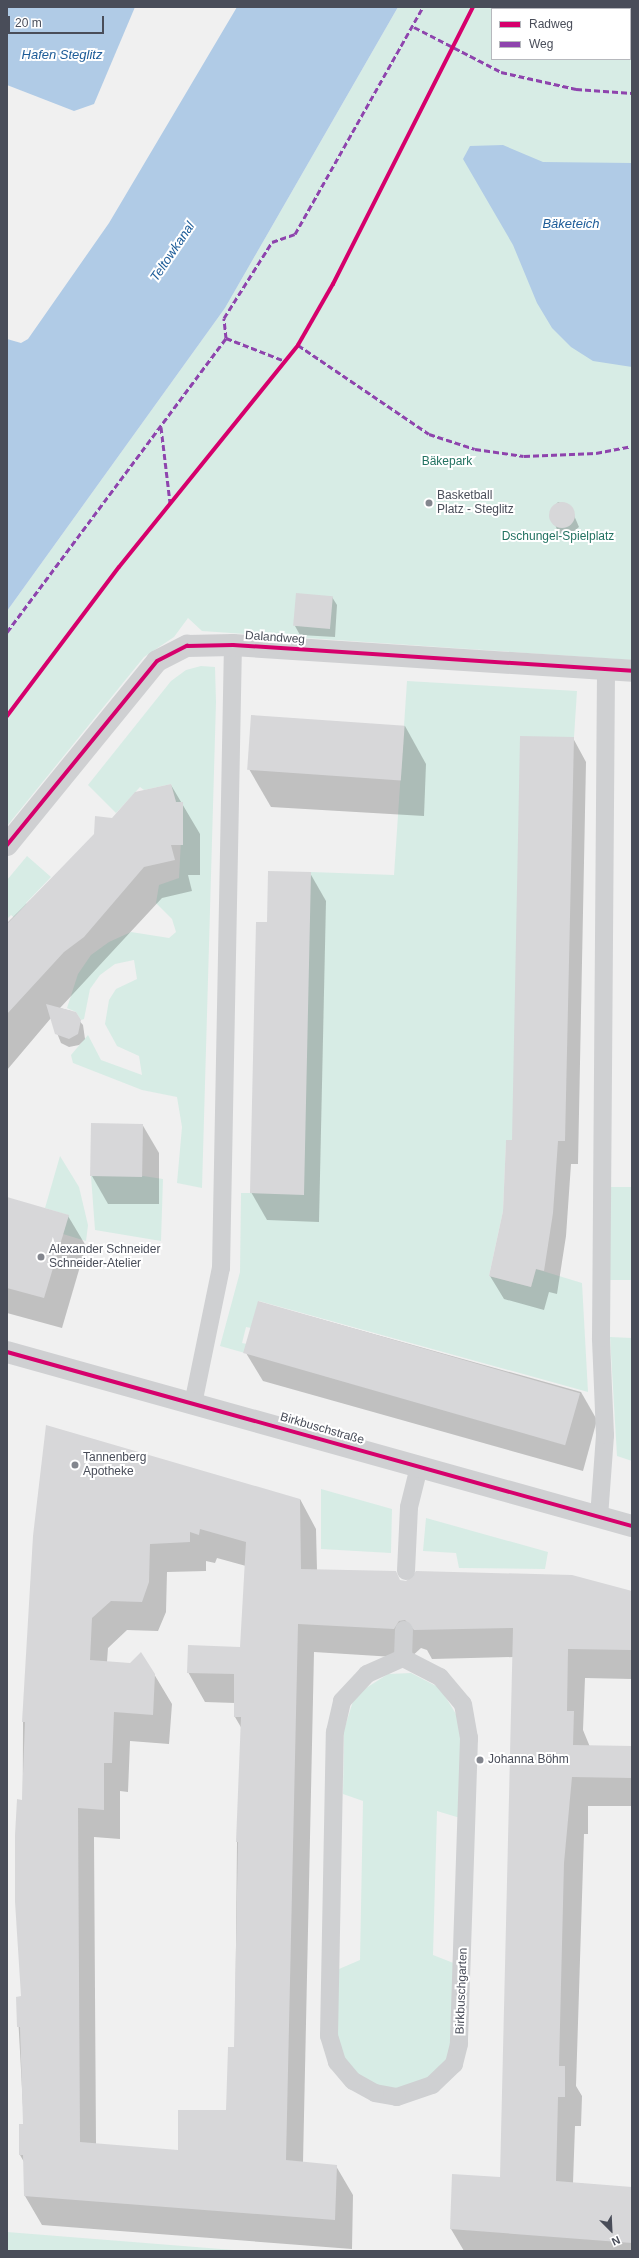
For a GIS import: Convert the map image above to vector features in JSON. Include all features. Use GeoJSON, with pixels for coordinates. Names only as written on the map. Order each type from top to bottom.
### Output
{"type":"FeatureCollection","features":[{"type":"Feature","properties":{"kind":"street","name":"Dalandweg"},"geometry":{"type":"LineString","coordinates":[[7,845],[157,661],[187,646],[233,645],[632,671]]}},
{"type":"Feature","properties":{"kind":"street","name":"Birkbuschstraße"},"geometry":{"type":"LineString","coordinates":[[7,1352],[632,1526]]}},
{"type":"Feature","properties":{"kind":"lane"},"geometry":{"type":"LineString","coordinates":[[193,1404],[221,1268],[233,645]]}},
{"type":"Feature","properties":{"kind":"lane"},"geometry":{"type":"LineString","coordinates":[[600,1517],[605,1435],[601,1338],[606,670]]}},
{"type":"Feature","properties":{"kind":"lane"},"geometry":{"type":"LineString","coordinates":[[406,1571],[409,1507],[419,1467]]}},
{"type":"Feature","properties":{"kind":"lane"},"geometry":{"type":"LineString","coordinates":[[403,1658],[404,1630]]}},
{"type":"Feature","properties":{"kind":"lane","name":"Birkbuschgarten"},"geometry":{"type":"LineString","coordinates":[[403,1658],[440,1677],[463,1704],[469,1738],[460,2044],[454,2064],[432,2085],[397,2097],[375,2093],[352,2081],[337,2062],[329,2036],[335,1732],[342,1701],[367,1674],[403,1658]]}},
{"type":"Feature","properties":{"kind":"green space","name":"Bäkepark"},"geometry":{"type":"Polygon","coordinates":[[[398,7],[632,7],[632,660],[202,631],[188,618],[174,637],[144,657],[7,826],[7,611],[225,308],[398,7]]]}},
{"type":"Feature","properties":{"kind":"green space"},"geometry":{"type":"Polygon","coordinates":[[[201,666],[215,667],[216,702],[202,1188],[177,1183],[182,1127],[177,1097],[142,1090],[73,1063],[71,1055],[88,1035],[101,1060],[142,1075],[139,1056],[117,1046],[105,1024],[109,1000],[116,989],[137,979],[134,960],[115,964],[100,975],[90,989],[84,1019],[81,1020],[76,1012],[67,1008],[78,974],[91,955],[109,942],[131,932],[169,938],[176,932],[172,919],[156,903],[159,885],[179,878],[183,802],[176,802],[171,784],[144,790],[140,787],[116,813],[88,785],[171,681],[186,670],[201,666]]]}},
{"type":"Feature","properties":{"kind":"green space"},"geometry":{"type":"Polygon","coordinates":[[[407,681],[577,691],[574,737],[512,1140],[506,1141],[503,1211],[489,1276],[531,1287],[536,1269],[582,1283],[588,1392],[259,1301],[251,1328],[246,1327],[242,1343],[247,1344],[245,1353],[220,1346],[240,1272],[241,1193],[250,1193],[311,872],[394,875],[407,681]]]}},
{"type":"Feature","properties":{"kind":"green space"},"geometry":{"type":"Polygon","coordinates":[[[27,856],[51,877],[26,903],[28,906],[16,919],[11,915],[7,919],[7,880],[27,856]]]}},
{"type":"Feature","properties":{"kind":"green space"},"geometry":{"type":"Polygon","coordinates":[[[60,1156],[79,1187],[88,1225],[86,1241],[63,1234],[68,1215],[45,1208],[60,1156]]]}},
{"type":"Feature","properties":{"kind":"green space"},"geometry":{"type":"Polygon","coordinates":[[[91,1176],[143,1176],[163,1179],[161,1241],[95,1230],[91,1176]]]}},
{"type":"Feature","properties":{"kind":"green space"},"geometry":{"type":"Polygon","coordinates":[[[610,1187],[632,1187],[632,1280],[610,1280],[610,1187]]]}},
{"type":"Feature","properties":{"kind":"green space"},"geometry":{"type":"Polygon","coordinates":[[[610,1337],[632,1338],[632,1461],[617,1456],[610,1337]]]}},
{"type":"Feature","properties":{"kind":"green space"},"geometry":{"type":"Polygon","coordinates":[[[321,1489],[392,1509],[391,1553],[321,1549],[321,1489]]]}},
{"type":"Feature","properties":{"kind":"green space"},"geometry":{"type":"Polygon","coordinates":[[[426,1518],[548,1552],[545,1569],[459,1568],[456,1553],[423,1551],[426,1518]]]}},
{"type":"Feature","properties":{"kind":"green space"},"geometry":{"type":"Polygon","coordinates":[[[411,1673],[440,1688],[459,1719],[461,1733],[460,1818],[437,1811],[433,1955],[456,1964],[454,2036],[448,2059],[436,2074],[397,2090],[369,2084],[345,2063],[336,2036],[339,1969],[360,1960],[363,1801],[343,1794],[344,1730],[353,1701],[363,1690],[388,1674],[411,1673]]]}},
{"type":"Feature","properties":{"kind":"green space"},"geometry":{"type":"Polygon","coordinates":[[[7,2232],[246,2251],[7,2251],[7,2232]]]}},
{"type":"Feature","properties":{"kind":"water","name":"Hafen Steglitz"},"geometry":{"type":"Polygon","coordinates":[[[7,7],[135,7],[94,104],[74,111],[7,85],[7,7]]]}},
{"type":"Feature","properties":{"kind":"water","name":"Teltowkanal"},"geometry":{"type":"Polygon","coordinates":[[[237,7],[398,7],[225,308],[7,611],[7,339],[21,343],[28,339],[109,223],[237,7]]]}},
{"type":"Feature","properties":{"kind":"water","name":"Bäketeich"},"geometry":{"type":"Polygon","coordinates":[[[503,145],[543,162],[632,163],[632,367],[593,361],[571,347],[552,328],[537,303],[513,245],[463,159],[470,146],[503,145]]]}},
{"type":"Feature","properties":{"kind":"building"},"geometry":{"type":"Polygon","coordinates":[[[562,502],[571,506],[575,515],[571,524],[562,528],[553,524],[549,515],[553,506],[562,502]]]}},
{"type":"Feature","properties":{"kind":"building"},"geometry":{"type":"Polygon","coordinates":[[[296,593],[333,596],[330,629],[293,626],[296,593]]]}},
{"type":"Feature","properties":{"kind":"building"},"geometry":{"type":"Polygon","coordinates":[[[251,715],[405,726],[401,781],[247,770],[251,715]]]}},
{"type":"Feature","properties":{"kind":"building"},"geometry":{"type":"Polygon","coordinates":[[[520,736],[574,737],[565,1141],[558,1141],[553,1213],[544,1271],[536,1269],[531,1287],[489,1276],[503,1211],[506,1140],[512,1140],[520,736]]]}},
{"type":"Feature","properties":{"kind":"building"},"geometry":{"type":"Polygon","coordinates":[[[171,784],[176,802],[183,802],[183,845],[171,845],[175,860],[144,867],[84,937],[64,952],[7,1014],[7,924],[94,834],[95,816],[112,818],[135,792],[171,784]]]}},
{"type":"Feature","properties":{"kind":"building"},"geometry":{"type":"Polygon","coordinates":[[[268,871],[311,872],[304,1195],[250,1193],[256,922],[267,922],[268,871]]]}},
{"type":"Feature","properties":{"kind":"building"},"geometry":{"type":"Polygon","coordinates":[[[46,1004],[76,1012],[81,1020],[78,1034],[69,1039],[55,1034],[46,1004]]]}},
{"type":"Feature","properties":{"kind":"building"},"geometry":{"type":"Polygon","coordinates":[[[91,1123],[143,1124],[142,1177],[90,1176],[91,1123]]]}},
{"type":"Feature","properties":{"kind":"building"},"geometry":{"type":"Polygon","coordinates":[[[7,1197],[69,1215],[44,1298],[7,1288],[7,1197]]]}},
{"type":"Feature","properties":{"kind":"building"},"geometry":{"type":"Polygon","coordinates":[[[258,1301],[580,1393],[565,1445],[243,1353],[258,1301]]]}},
{"type":"Feature","properties":{"kind":"building"},"geometry":{"type":"Polygon","coordinates":[[[46,1425],[300,1499],[301,1569],[396,1571],[400,1580],[406,1581],[416,1571],[572,1575],[632,1591],[632,1650],[568,1649],[567,1711],[574,1711],[573,1745],[632,1746],[632,1778],[572,1777],[564,1863],[559,2066],[565,2066],[565,2097],[558,2097],[556,2181],[632,2187],[632,2243],[450,2229],[452,2174],[500,2177],[513,1628],[414,1630],[405,1620],[399,1621],[394,1629],[298,1624],[286,2160],[337,2165],[335,2220],[24,2196],[23,2155],[19,2155],[19,2124],[23,2124],[20,2027],[17,2027],[16,1997],[21,1996],[15,1902],[15,1835],[17,1799],[22,1800],[25,1722],[22,1722],[33,1536],[46,1425]],[[200,1529],[199,1535],[190,1532],[190,1542],[150,1544],[149,1582],[142,1602],[111,1601],[92,1618],[90,1660],[130,1663],[141,1652],[155,1674],[153,1715],[114,1712],[112,1763],[104,1763],[104,1810],[78,1808],[80,2142],[178,2150],[178,2110],[226,2110],[228,2047],[234,2047],[238,1842],[236,1842],[241,1717],[234,1717],[234,1674],[187,1673],[188,1645],[240,1647],[246,1542],[200,1529]]]}},
{"type":"Feature","properties":{"kind":"marked path"},"geometry":{"type":"LineString","coordinates":[[7,632],[226,338],[224,318],[272,242],[295,234],[423,7]]}},
{"type":"Feature","properties":{"kind":"marked path"},"geometry":{"type":"LineString","coordinates":[[414,27],[501,72],[576,89],[632,93]]}},
{"type":"Feature","properties":{"kind":"marked path"},"geometry":{"type":"LineString","coordinates":[[226,338],[285,361]]}},
{"type":"Feature","properties":{"kind":"marked path"},"geometry":{"type":"LineString","coordinates":[[298,345],[429,434],[475,449],[524,456],[596,453],[632,446]]}},
{"type":"Feature","properties":{"kind":"marked path"},"geometry":{"type":"LineString","coordinates":[[161,427],[170,503]]}},
{"type":"Feature","properties":{"kind":"cycle path"},"geometry":{"type":"LineString","coordinates":[[7,716],[119,567],[298,345],[333,284],[473,7]]}},
{"type":"Feature","properties":{"kind":"cycle path"},"geometry":{"type":"LineString","coordinates":[[7,845],[157,661],[187,646],[233,645],[632,671]]}},
{"type":"Feature","properties":{"kind":"cycle path"},"geometry":{"type":"LineString","coordinates":[[7,1352],[632,1526]]}},
{"type":"Feature","properties":{"kind":"place","name":"Basketball Platz - Steglitz"},"geometry":{"type":"Point","coordinates":[429,503]}},
{"type":"Feature","properties":{"kind":"place","name":"Alexander Schneider Schneider-Atelier"},"geometry":{"type":"Point","coordinates":[41,1257]}},
{"type":"Feature","properties":{"kind":"place","name":"Tannenberg Apotheke"},"geometry":{"type":"Point","coordinates":[75,1465]}},
{"type":"Feature","properties":{"kind":"place","name":"Johanna Böhm"},"geometry":{"type":"Point","coordinates":[480,1760]}},
{"type":"Feature","properties":{"kind":"park label","name":"Dschungel-Spielplatz"},"geometry":{"type":"Point","coordinates":[558,537]}}]}
